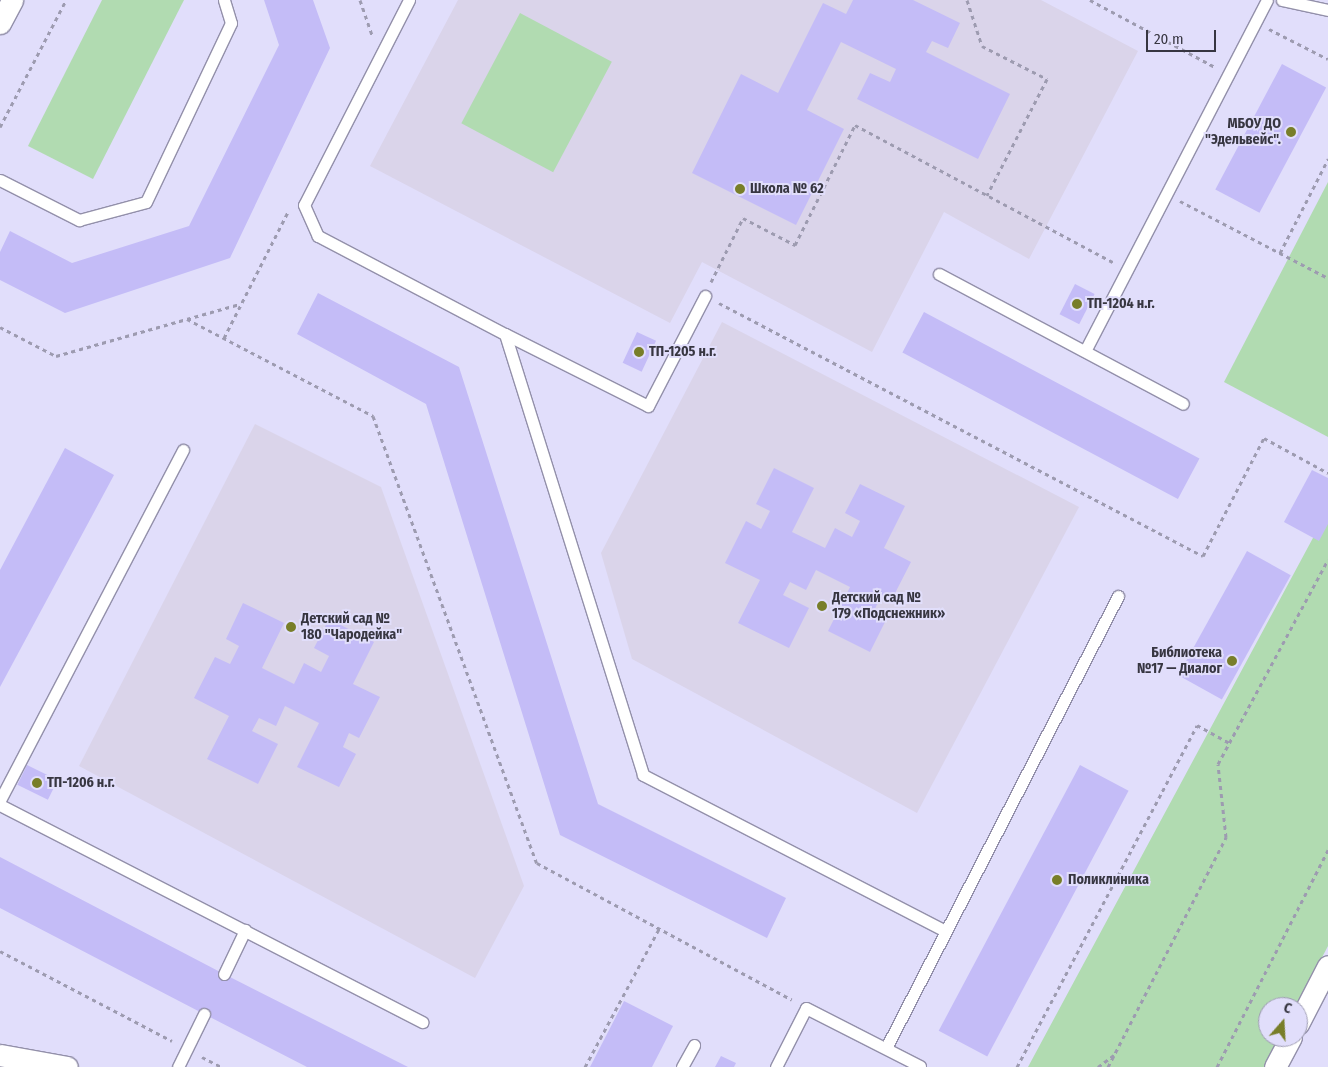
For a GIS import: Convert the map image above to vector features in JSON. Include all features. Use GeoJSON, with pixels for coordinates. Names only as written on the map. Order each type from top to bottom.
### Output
{"type":"FeatureCollection","features":[{"type":"Feature","properties":{"kind":"street"},"geometry":{"type":"LineString","coordinates":[[0,23],[12,0]]}},
{"type":"Feature","properties":{"kind":"street"},"geometry":{"type":"LineString","coordinates":[[1308,1005],[1328,966]]}},
{"type":"Feature","properties":{"kind":"street"},"geometry":{"type":"LineString","coordinates":[[1275,1067],[1286,1047]]}},
{"type":"Feature","properties":{"kind":"street"},"geometry":{"type":"LineString","coordinates":[[0,1055],[67,1067]]}},
{"type":"Feature","properties":{"kind":"lane"},"geometry":{"type":"LineString","coordinates":[[0,180],[79,220],[146,202],[231,23],[224,0]]}},
{"type":"Feature","properties":{"kind":"lane"},"geometry":{"type":"LineString","coordinates":[[409,0],[304,205],[318,236],[648,406],[705,296]]}},
{"type":"Feature","properties":{"kind":"lane"},"geometry":{"type":"LineString","coordinates":[[1085,352],[1267,0]]}},
{"type":"Feature","properties":{"kind":"lane"},"geometry":{"type":"LineString","coordinates":[[1282,0],[1328,10]]}},
{"type":"Feature","properties":{"kind":"lane"},"geometry":{"type":"LineString","coordinates":[[939,274],[1183,404]]}},
{"type":"Feature","properties":{"kind":"lane"},"geometry":{"type":"LineString","coordinates":[[505,334],[643,775],[945,931]]}},
{"type":"Feature","properties":{"kind":"lane"},"geometry":{"type":"LineString","coordinates":[[0,800],[183,450]]}},
{"type":"Feature","properties":{"kind":"lane"},"geometry":{"type":"LineString","coordinates":[[886,1048],[1118,596]]}},
{"type":"Feature","properties":{"kind":"lane"},"geometry":{"type":"LineString","coordinates":[[0,805],[423,1022]]}},
{"type":"Feature","properties":{"kind":"lane"},"geometry":{"type":"LineString","coordinates":[[224,974],[245,930]]}},
{"type":"Feature","properties":{"kind":"lane"},"geometry":{"type":"LineString","coordinates":[[776,1067],[806,1008],[920,1066]]}},
{"type":"Feature","properties":{"kind":"lane"},"geometry":{"type":"LineString","coordinates":[[178,1067],[204,1014]]}},
{"type":"Feature","properties":{"kind":"lane"},"geometry":{"type":"LineString","coordinates":[[682,1067],[694,1045]]}},
{"type":"Feature","properties":{"kind":"path"},"geometry":{"type":"LineString","coordinates":[[0,127],[66,0]]}},
{"type":"Feature","properties":{"kind":"path"},"geometry":{"type":"LineString","coordinates":[[360,0],[375,42]]}},
{"type":"Feature","properties":{"kind":"path"},"geometry":{"type":"LineString","coordinates":[[967,0],[982,46],[1047,80],[987,195]]}},
{"type":"Feature","properties":{"kind":"path"},"geometry":{"type":"LineString","coordinates":[[1090,0],[1228,74]]}},
{"type":"Feature","properties":{"kind":"path"},"geometry":{"type":"LineString","coordinates":[[1255,22],[1328,59]]}},
{"type":"Feature","properties":{"kind":"path"},"geometry":{"type":"LineString","coordinates":[[1127,270],[856,125],[795,245],[743,218],[705,296],[1203,556],[1264,438],[1328,473]]}},
{"type":"Feature","properties":{"kind":"path"},"geometry":{"type":"LineString","coordinates":[[1280,253],[1328,160]]}},
{"type":"Feature","properties":{"kind":"path"},"geometry":{"type":"LineString","coordinates":[[1166,194],[1328,278]]}},
{"type":"Feature","properties":{"kind":"path"},"geometry":{"type":"LineString","coordinates":[[0,328],[56,356],[240,304]]}},
{"type":"Feature","properties":{"kind":"path"},"geometry":{"type":"LineString","coordinates":[[187,319],[373,416],[538,863],[806,1008]]}},
{"type":"Feature","properties":{"kind":"path"},"geometry":{"type":"LineString","coordinates":[[1108,1067],[1226,837],[1218,764],[1328,560]]}},
{"type":"Feature","properties":{"kind":"path"},"geometry":{"type":"LineString","coordinates":[[1017,1067],[1197,725],[1230,743]]}},
{"type":"Feature","properties":{"kind":"path"},"geometry":{"type":"LineString","coordinates":[[1217,1067],[1328,850]]}},
{"type":"Feature","properties":{"kind":"path"},"geometry":{"type":"LineString","coordinates":[[585,1067],[659,929]]}},
{"type":"Feature","properties":{"kind":"path"},"geometry":{"type":"LineString","coordinates":[[0,951],[222,1067]]}},
{"type":"Feature","properties":{"kind":"path"},"geometry":{"type":"LineString","coordinates":[[1098,1067],[1114,1055]]}},
{"type":"Feature","properties":{"kind":"shaded area","name":"Школа № 62"},"geometry":{"type":"Polygon","coordinates":[[[458,0],[1041,0],[1138,51],[1029,259],[944,212],[872,352],[702,262],[670,323],[370,166],[458,0]]]}},
{"type":"Feature","properties":{"kind":"shaded area","name":"Детский сад № 179 «Подснежник»"},"geometry":{"type":"Polygon","coordinates":[[[722,322],[1079,507],[917,813],[632,659],[601,553],[722,322]]]}},
{"type":"Feature","properties":{"kind":"shaded area","name":"Детский сад № 180 \"Чародейка\""},"geometry":{"type":"Polygon","coordinates":[[[255,424],[381,487],[524,886],[475,978],[79,766],[255,424]]]}},
{"type":"Feature","properties":{"kind":"green space"},"geometry":{"type":"Polygon","coordinates":[[[102,0],[184,0],[93,179],[28,146],[102,0]]]}},
{"type":"Feature","properties":{"kind":"green space"},"geometry":{"type":"Polygon","coordinates":[[[520,13],[612,62],[553,172],[461,123],[520,13]]]}},
{"type":"Feature","properties":{"kind":"green space"},"geometry":{"type":"Polygon","coordinates":[[[1328,182],[1328,437],[1224,382],[1328,182]]]}},
{"type":"Feature","properties":{"kind":"green space"},"geometry":{"type":"Polygon","coordinates":[[[1328,510],[1328,946],[1301,997],[1258,997],[1258,1047],[1276,1047],[1266,1067],[1028,1067],[1328,510]]]}},
{"type":"Feature","properties":{"kind":"building"},"geometry":{"type":"Polygon","coordinates":[[[264,0],[313,0],[330,48],[230,258],[65,313],[0,280],[0,252],[10,231],[72,263],[189,226],[279,45],[264,0]]]}},
{"type":"Feature","properties":{"kind":"building"},"geometry":{"type":"Polygon","coordinates":[[[853,0],[913,0],[960,23],[948,48],[932,41],[926,52],[1010,94],[978,159],[857,99],[870,73],[890,82],[896,69],[841,42],[807,110],[844,129],[796,225],[692,173],[741,74],[778,93],[823,3],[846,14],[853,0]]]}},
{"type":"Feature","properties":{"kind":"building"},"geometry":{"type":"Polygon","coordinates":[[[1282,64],[1326,87],[1259,213],[1215,189],[1282,64]]]}},
{"type":"Feature","properties":{"kind":"building","name":"ТП-1204 н.г."},"geometry":{"type":"Polygon","coordinates":[[[1075,284],[1095,294],[1079,324],[1060,314],[1075,284]]]}},
{"type":"Feature","properties":{"kind":"building"},"geometry":{"type":"Polygon","coordinates":[[[318,293],[459,367],[598,804],[786,898],[767,938],[560,835],[426,404],[297,334],[318,293]]]}},
{"type":"Feature","properties":{"kind":"building"},"geometry":{"type":"Polygon","coordinates":[[[924,312],[1199,458],[1178,499],[902,353],[924,312]]]}},
{"type":"Feature","properties":{"kind":"building","name":"ТП-1205 н.г."},"geometry":{"type":"Polygon","coordinates":[[[637,332],[656,341],[642,372],[623,363],[637,332]]]}},
{"type":"Feature","properties":{"kind":"building"},"geometry":{"type":"Polygon","coordinates":[[[65,448],[114,475],[0,687],[0,570],[65,448]]]}},
{"type":"Feature","properties":{"kind":"building"},"geometry":{"type":"Polygon","coordinates":[[[774,468],[814,488],[792,532],[825,548],[835,528],[852,537],[860,521],[845,513],[860,484],[905,506],[884,548],[911,562],[890,603],[880,598],[874,611],[887,618],[870,652],[828,631],[850,587],[816,570],[806,590],[790,582],[783,595],[809,608],[789,648],[738,623],[760,580],[725,563],[746,521],[761,529],[770,511],[756,504],[774,468]]]}},
{"type":"Feature","properties":{"kind":"building"},"geometry":{"type":"Polygon","coordinates":[[[1312,470],[1328,478],[1328,524],[1319,541],[1284,522],[1312,470]]]}},
{"type":"Feature","properties":{"kind":"building"},"geometry":{"type":"Polygon","coordinates":[[[1247,551],[1291,575],[1222,699],[1178,675],[1247,551]]]}},
{"type":"Feature","properties":{"kind":"building"},"geometry":{"type":"Polygon","coordinates":[[[243,603],[284,623],[262,668],[294,684],[304,663],[321,672],[329,656],[314,648],[329,619],[374,642],[353,684],[380,697],[359,738],[349,733],[343,747],[356,754],[339,787],[297,767],[319,723],[285,706],[276,726],[259,718],[252,731],[278,744],[258,784],[207,759],[229,716],[194,698],[215,657],[230,664],[239,646],[226,639],[243,603]]]}},
{"type":"Feature","properties":{"kind":"building","name":"ТП-1206 н.г."},"geometry":{"type":"Polygon","coordinates":[[[27,765],[58,780],[48,800],[17,785],[27,765]]]}},
{"type":"Feature","properties":{"kind":"building"},"geometry":{"type":"Polygon","coordinates":[[[1080,765],[1129,791],[987,1057],[939,1031],[1080,765]]]}},
{"type":"Feature","properties":{"kind":"building"},"geometry":{"type":"Polygon","coordinates":[[[0,857],[224,974],[408,1067],[307,1067],[204,1014],[0,908],[0,857]]]}},
{"type":"Feature","properties":{"kind":"building"},"geometry":{"type":"Polygon","coordinates":[[[624,1001],[673,1026],[652,1067],[590,1067],[624,1001]]]}},
{"type":"Feature","properties":{"kind":"building"},"geometry":{"type":"Polygon","coordinates":[[[721,1056],[736,1063],[734,1067],[715,1067],[721,1056]]]}},
{"type":"Feature","properties":{"kind":"place","name":"МБОУ ДО \"Эдельвейс\"."},"geometry":{"type":"Point","coordinates":[1291,132]}},
{"type":"Feature","properties":{"kind":"place","name":"Школа № 62"},"geometry":{"type":"Point","coordinates":[740,189]}},
{"type":"Feature","properties":{"kind":"place","name":"ТП-1204 н.г."},"geometry":{"type":"Point","coordinates":[1077,304]}},
{"type":"Feature","properties":{"kind":"place","name":"ТП-1205 н.г."},"geometry":{"type":"Point","coordinates":[639,352]}},
{"type":"Feature","properties":{"kind":"place","name":"Детский сад № 179 «Подснежник»"},"geometry":{"type":"Point","coordinates":[822,606]}},
{"type":"Feature","properties":{"kind":"place","name":"Детский сад № 180 \"Чародейка\""},"geometry":{"type":"Point","coordinates":[291,627]}},
{"type":"Feature","properties":{"kind":"place","name":"Библиотека №17 — Диалог"},"geometry":{"type":"Point","coordinates":[1232,661]}},
{"type":"Feature","properties":{"kind":"place","name":"ТП-1206 н.г."},"geometry":{"type":"Point","coordinates":[37,783]}},
{"type":"Feature","properties":{"kind":"place","name":"Поликлиника"},"geometry":{"type":"Point","coordinates":[1057,880]}}]}
